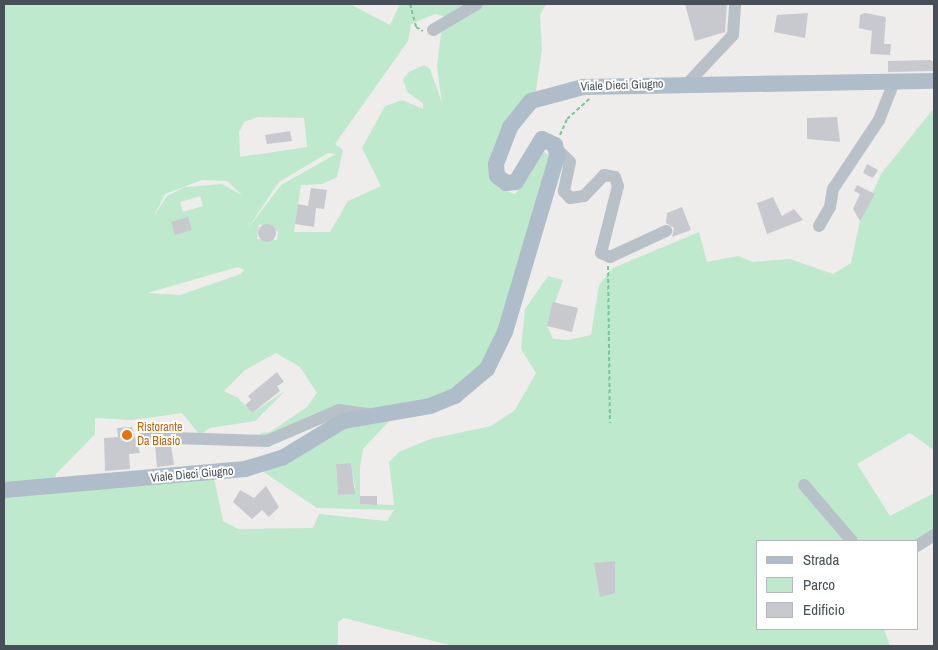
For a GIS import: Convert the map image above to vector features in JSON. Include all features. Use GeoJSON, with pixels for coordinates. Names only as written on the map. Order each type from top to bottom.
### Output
{"type":"FeatureCollection","features":[{"type":"Feature","properties":{"kind":"main road","name":"Viale Dieci Giugno"},"geometry":{"type":"LineString","coordinates":[[4,490],[245,469],[282,458],[343,421],[368,414],[430,406],[455,396],[487,369],[505,332],[557,150],[552,141],[537,140],[516,182],[506,183],[497,176],[496,164],[510,127],[531,101],[558,90],[604,86],[934,81]]}},
{"type":"Feature","properties":{"kind":"street"},"geometry":{"type":"LineString","coordinates":[[433,30],[478,4]]}},
{"type":"Feature","properties":{"kind":"street"},"geometry":{"type":"LineString","coordinates":[[687,84],[733,34],[735,4]]}},
{"type":"Feature","properties":{"kind":"street"},"geometry":{"type":"LineString","coordinates":[[819,226],[830,207],[832,189],[879,120],[894,82]]}},
{"type":"Feature","properties":{"kind":"street"},"geometry":{"type":"LineString","coordinates":[[557,150],[570,162],[564,191],[570,198],[584,196],[604,175],[615,177],[618,186],[601,253],[610,257],[666,232]]}},
{"type":"Feature","properties":{"kind":"street","name":"Viale Dieci Giugno"},"geometry":{"type":"LineString","coordinates":[[145,437],[267,440],[339,410],[368,414]]}},
{"type":"Feature","properties":{"kind":"street"},"geometry":{"type":"LineString","coordinates":[[804,485],[851,540]]}},
{"type":"Feature","properties":{"kind":"street"},"geometry":{"type":"LineString","coordinates":[[918,545],[934,535]]}},
{"type":"Feature","properties":{"kind":"path"},"geometry":{"type":"LineString","coordinates":[[410,4],[416,27],[433,30]]}},
{"type":"Feature","properties":{"kind":"path"},"geometry":{"type":"LineString","coordinates":[[567,119],[604,86]]}},
{"type":"Feature","properties":{"kind":"path"},"geometry":{"type":"LineString","coordinates":[[606,276],[610,423]]}},
{"type":"Feature","properties":{"kind":"green space"},"geometry":{"type":"Polygon","coordinates":[[[4,4],[350,4],[390,25],[400,4],[546,4],[540,15],[542,49],[536,91],[496,164],[498,188],[515,194],[531,174],[533,159],[544,152],[551,157],[487,369],[430,405],[350,410],[256,441],[261,433],[270,432],[307,407],[317,393],[300,367],[276,353],[245,370],[224,391],[238,398],[252,413],[285,391],[255,421],[210,428],[200,435],[182,413],[132,420],[95,418],[95,434],[56,474],[53,490],[214,478],[223,521],[238,529],[313,528],[319,514],[387,521],[394,510],[317,508],[259,469],[331,428],[395,415],[363,449],[360,467],[360,504],[394,505],[389,462],[399,452],[430,439],[491,426],[515,410],[536,373],[521,349],[525,309],[548,276],[563,280],[547,326],[553,339],[568,340],[591,335],[599,285],[613,268],[699,232],[707,262],[738,256],[753,262],[790,259],[833,274],[851,263],[860,221],[881,174],[934,108],[934,450],[910,433],[857,464],[890,516],[934,493],[934,535],[918,541],[756,540],[756,630],[884,630],[890,646],[453,646],[344,618],[338,622],[338,646],[4,646],[4,4]],[[435,14],[411,24],[408,41],[335,144],[343,150],[337,177],[322,184],[301,185],[294,232],[330,232],[348,201],[381,186],[362,148],[385,106],[402,100],[423,109],[423,103],[407,92],[403,79],[409,72],[424,65],[430,69],[442,103],[437,67],[443,16],[435,14]],[[258,117],[244,122],[239,132],[240,157],[307,147],[304,118],[258,117]],[[328,153],[279,182],[246,231],[281,185],[336,154],[328,153]],[[202,180],[165,194],[153,218],[167,196],[185,187],[222,184],[242,195],[227,181],[202,180]],[[200,196],[180,202],[183,212],[203,206],[200,196]],[[259,224],[257,239],[277,240],[278,231],[259,224]],[[238,267],[147,293],[180,295],[241,274],[244,270],[238,267]],[[351,463],[336,464],[338,495],[351,494],[355,488],[351,463]]]}},
{"type":"Feature","properties":{"kind":"building"},"geometry":{"type":"Polygon","coordinates":[[[685,4],[727,4],[725,32],[695,41],[685,4]]]}},
{"type":"Feature","properties":{"kind":"building"},"geometry":{"type":"Polygon","coordinates":[[[808,13],[805,38],[774,32],[777,15],[808,13]]]}},
{"type":"Feature","properties":{"kind":"building"},"geometry":{"type":"Polygon","coordinates":[[[865,13],[886,17],[884,44],[891,44],[890,55],[870,54],[872,31],[859,28],[860,15],[865,13]]]}},
{"type":"Feature","properties":{"kind":"building"},"geometry":{"type":"Polygon","coordinates":[[[930,60],[934,62],[934,71],[888,72],[888,61],[930,60]]]}},
{"type":"Feature","properties":{"kind":"building"},"geometry":{"type":"Polygon","coordinates":[[[837,117],[840,142],[807,139],[807,118],[837,117]]]}},
{"type":"Feature","properties":{"kind":"building"},"geometry":{"type":"Polygon","coordinates":[[[290,131],[292,141],[267,144],[265,135],[290,131]]]}},
{"type":"Feature","properties":{"kind":"building"},"geometry":{"type":"Polygon","coordinates":[[[867,164],[878,170],[873,178],[863,173],[867,164]]]}},
{"type":"Feature","properties":{"kind":"building"},"geometry":{"type":"Polygon","coordinates":[[[857,185],[875,194],[860,221],[853,209],[860,194],[854,191],[857,185]]]}},
{"type":"Feature","properties":{"kind":"building"},"geometry":{"type":"Polygon","coordinates":[[[311,188],[327,190],[324,209],[316,208],[314,227],[295,224],[298,204],[308,206],[311,188]]]}},
{"type":"Feature","properties":{"kind":"building"},"geometry":{"type":"Polygon","coordinates":[[[773,197],[782,216],[794,209],[803,220],[767,234],[757,203],[773,197]]]}},
{"type":"Feature","properties":{"kind":"building"},"geometry":{"type":"Polygon","coordinates":[[[682,207],[691,230],[672,237],[674,228],[666,223],[667,213],[682,207]]]}},
{"type":"Feature","properties":{"kind":"building"},"geometry":{"type":"Polygon","coordinates":[[[188,217],[192,230],[175,235],[171,222],[188,217]]]}},
{"type":"Feature","properties":{"kind":"building"},"geometry":{"type":"Polygon","coordinates":[[[267,224],[275,229],[276,233],[271,241],[267,242],[259,237],[258,233],[263,225],[267,224]]]}},
{"type":"Feature","properties":{"kind":"building"},"geometry":{"type":"Polygon","coordinates":[[[553,302],[578,308],[572,332],[547,326],[553,302]]]}},
{"type":"Feature","properties":{"kind":"building"},"geometry":{"type":"Polygon","coordinates":[[[277,372],[284,382],[277,386],[280,391],[252,413],[245,405],[251,400],[248,396],[277,372]]]}},
{"type":"Feature","properties":{"kind":"building"},"geometry":{"type":"Polygon","coordinates":[[[132,427],[140,453],[129,454],[130,469],[105,471],[104,438],[118,437],[117,428],[132,427]]]}},
{"type":"Feature","properties":{"kind":"building"},"geometry":{"type":"Polygon","coordinates":[[[155,445],[171,446],[174,465],[157,467],[155,445]]]}},
{"type":"Feature","properties":{"kind":"building"},"geometry":{"type":"Polygon","coordinates":[[[351,463],[355,494],[338,495],[336,464],[351,463]]]}},
{"type":"Feature","properties":{"kind":"building"},"geometry":{"type":"Polygon","coordinates":[[[266,486],[279,507],[269,517],[262,510],[252,519],[233,502],[240,490],[254,498],[266,486]]]}},
{"type":"Feature","properties":{"kind":"building"},"geometry":{"type":"Polygon","coordinates":[[[360,496],[377,496],[377,505],[360,504],[360,496]]]}},
{"type":"Feature","properties":{"kind":"building"},"geometry":{"type":"Polygon","coordinates":[[[615,561],[615,593],[600,597],[594,563],[615,561]]]}},
{"type":"Feature","properties":{"kind":"place","name":"Ristorante Da Biasio"},"geometry":{"type":"Point","coordinates":[127,435]}}]}
